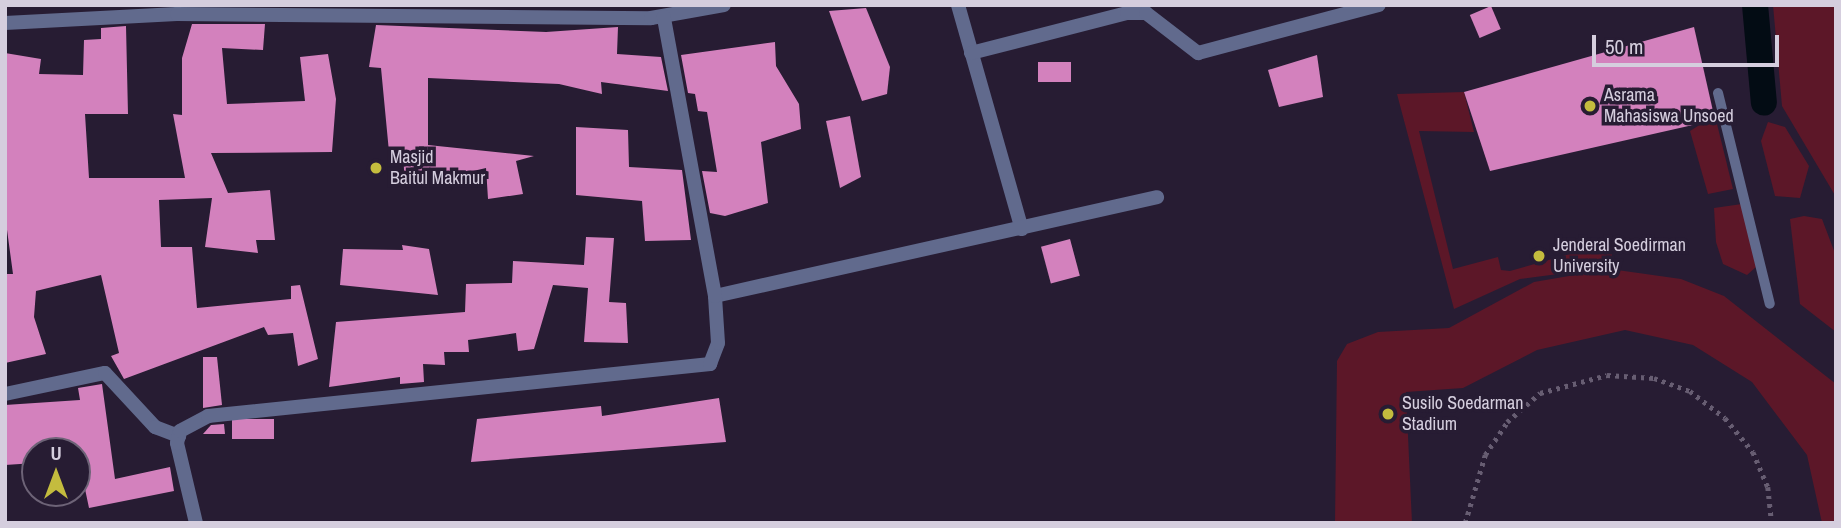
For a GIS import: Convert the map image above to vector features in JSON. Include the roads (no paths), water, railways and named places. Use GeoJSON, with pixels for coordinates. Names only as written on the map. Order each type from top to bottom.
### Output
{"type":"FeatureCollection","features":[{"type":"Feature","properties":{"kind":"street"},"geometry":{"type":"LineString","coordinates":[[5,23],[335,10],[501,22],[664,17],[724,5]]}},
{"type":"Feature","properties":{"kind":"street"},"geometry":{"type":"LineString","coordinates":[[958,5],[1022,229]]}},
{"type":"Feature","properties":{"kind":"street"},"geometry":{"type":"LineString","coordinates":[[971,53],[1126,13],[1146,13],[1198,53],[1379,5]]}},
{"type":"Feature","properties":{"kind":"street"},"geometry":{"type":"LineString","coordinates":[[179,436],[208,416],[246,407],[708,365],[718,342],[715,296],[664,17]]}},
{"type":"Feature","properties":{"kind":"street"},"geometry":{"type":"LineString","coordinates":[[715,296],[1157,197]]}},
{"type":"Feature","properties":{"kind":"street"},"geometry":{"type":"LineString","coordinates":[[5,394],[105,373],[156,427],[179,436]]}},
{"type":"Feature","properties":{"kind":"street"},"geometry":{"type":"LineString","coordinates":[[179,436],[197,523]]}},
{"type":"Feature","properties":{"kind":"lane"},"geometry":{"type":"LineString","coordinates":[[1718,93],[1770,304]]}},
{"type":"Feature","properties":{"kind":"waterway"},"geometry":{"type":"LineString","coordinates":[[1755,5],[1764,103]]}},
{"type":"Feature","properties":{"kind":"place","name":"Asrama Mahasiswa Unsoed"},"geometry":{"type":"Point","coordinates":[1590,106]}},
{"type":"Feature","properties":{"kind":"place","name":"Masjid Baitul Makmur"},"geometry":{"type":"Point","coordinates":[376,168]}},
{"type":"Feature","properties":{"kind":"place","name":"Jenderal Soedirman University"},"geometry":{"type":"Point","coordinates":[1539,256]}},
{"type":"Feature","properties":{"kind":"place","name":"Susilo Soedarman Stadium"},"geometry":{"type":"Point","coordinates":[1388,414]}}]}
